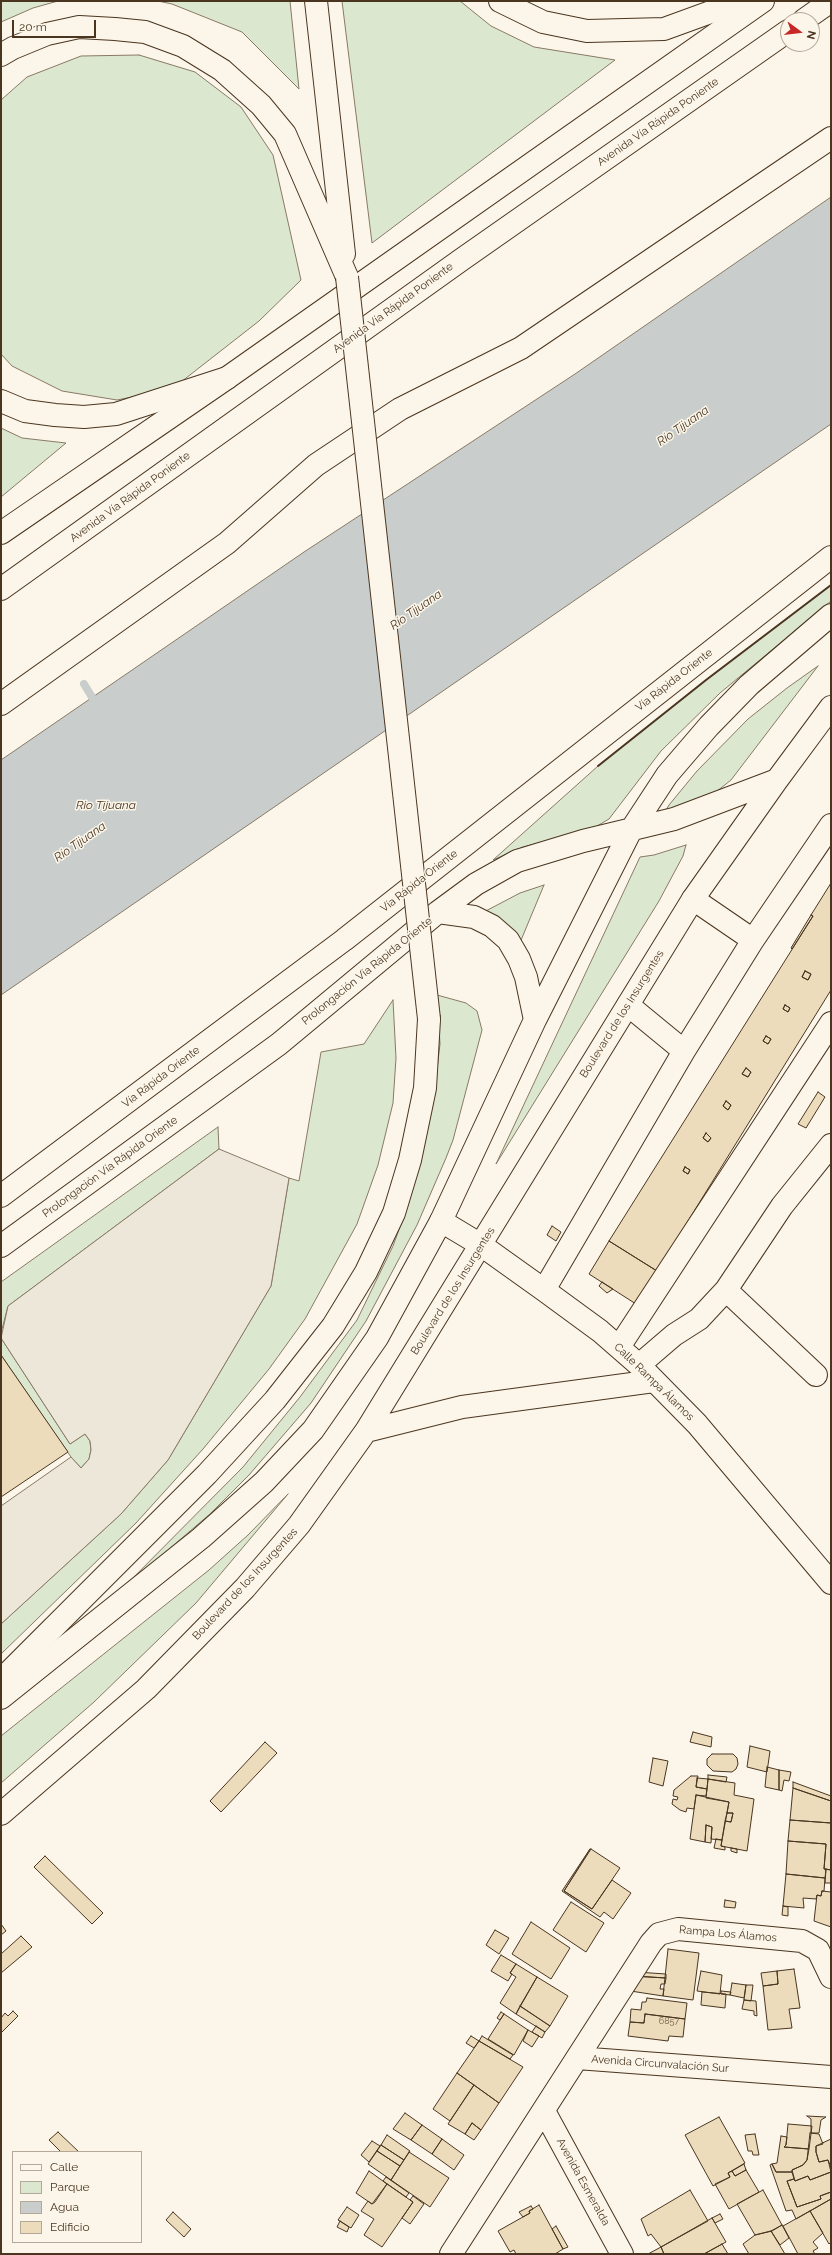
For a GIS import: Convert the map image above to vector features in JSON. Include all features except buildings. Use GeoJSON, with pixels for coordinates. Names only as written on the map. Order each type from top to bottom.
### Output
{"type":"FeatureCollection","features":[{"type":"Feature","properties":{"kind":"main road"},"geometry":{"type":"LineString","coordinates":[[1,1680],[207,1474],[275,1400],[333,1326],[366,1272],[394,1213],[410,1160],[426,1088],[429,1019],[316,1]]}},
{"type":"Feature","properties":{"kind":"main road"},"geometry":{"type":"LineString","coordinates":[[500,1],[543,22],[587,31],[664,29],[719,9],[735,1]]}},
{"type":"Feature","properties":{"kind":"main road"},"geometry":{"type":"LineString","coordinates":[[1,533],[227,378],[763,1]]}},
{"type":"Feature","properties":{"kind":"main road"},"geometry":{"type":"LineString","coordinates":[[815,12],[831,1]]}},
{"type":"Feature","properties":{"kind":"main road"},"geometry":{"type":"LineString","coordinates":[[1,55],[13,48],[46,34],[79,27],[115,29],[145,32],[183,46],[222,70],[261,105],[285,134],[347,277]]}},
{"type":"Feature","properties":{"kind":"main road","name":"Avenida Vía Rápida Poniente"},"geometry":{"type":"LineString","coordinates":[[1,589],[461,260],[780,37]]}},
{"type":"Feature","properties":{"kind":"main road"},"geometry":{"type":"LineString","coordinates":[[1,704],[227,543],[316,465],[400,408],[521,348],[831,138]]}},
{"type":"Feature","properties":{"kind":"main road"},"geometry":{"type":"LineString","coordinates":[[1,401],[25,411],[55,415],[84,417],[116,414],[227,378]]}},
{"type":"Feature","properties":{"kind":"main road","name":"Vía Rápida Oriente"},"geometry":{"type":"LineString","coordinates":[[1,1196],[344,940],[831,557]]}},
{"type":"Feature","properties":{"kind":"main road"},"geometry":{"type":"LineString","coordinates":[[1,1698],[201,1538],[264,1482],[313,1430],[377,1338],[442,1221],[535,1020],[631,830],[667,775],[709,726],[749,685],[831,615]]}},
{"type":"Feature","properties":{"kind":"main road","name":"Boulevard de los Insurgentes"},"geometry":{"type":"LineString","coordinates":[[1,1814],[146,1689],[245,1588],[299,1525],[366,1431],[693,899],[776,780],[831,707]]}},
{"type":"Feature","properties":{"kind":"main road","name":"Prolongación Vía Rápida Oriente"},"geometry":{"type":"LineString","coordinates":[[1,1246],[279,1044],[438,912],[476,884],[517,861],[583,841],[674,819],[776,780]]}},
{"type":"Feature","properties":{"kind":"main road"},"geometry":{"type":"LineString","coordinates":[[544,1290],[684,1051],[753,940],[831,825]]}},
{"type":"Feature","properties":{"kind":"main road"},"geometry":{"type":"LineString","coordinates":[[693,899],[753,940]]}},
{"type":"Feature","properties":{"kind":"main road"},"geometry":{"type":"LineString","coordinates":[[438,912],[474,918],[492,926],[508,940],[519,958],[526,977],[535,1020]]}},
{"type":"Feature","properties":{"kind":"main road"},"geometry":{"type":"LineString","coordinates":[[628,1005],[684,1051]]}},
{"type":"Feature","properties":{"kind":"main road"},"geometry":{"type":"LineString","coordinates":[[619,1347],[831,1023]]}},
{"type":"Feature","properties":{"kind":"main road"},"geometry":{"type":"LineString","coordinates":[[639,1365],[674,1335],[699,1319],[726,1290],[782,1206],[831,1145]]}},
{"type":"Feature","properties":{"kind":"main road","name":"Calle Rampa Álamos"},"geometry":{"type":"LineString","coordinates":[[442,1221],[481,1245],[544,1290],[619,1347],[639,1365],[697,1424],[831,1583]]}},
{"type":"Feature","properties":{"kind":"main road"},"geometry":{"type":"LineString","coordinates":[[726,1290],[816,1375]]}},
{"type":"Feature","properties":{"kind":"main road"},"geometry":{"type":"LineString","coordinates":[[366,1431],[462,1406],[654,1381]]}},
{"type":"Feature","properties":{"kind":"main road","name":"Rampa Los Álamos"},"geometry":{"type":"LineString","coordinates":[[577,2058],[651,1943],[658,1934],[668,1930],[678,1929],[802,1941],[818,1950],[831,1977]]}},
{"type":"Feature","properties":{"kind":"main road","name":"Avenida Circunvalación Sur"},"geometry":{"type":"LineString","coordinates":[[451,2254],[577,2058],[831,2077]]}},
{"type":"Feature","properties":{"kind":"main road","name":"Avenida Esmeralda"},"geometry":{"type":"LineString","coordinates":[[544,2111],[622,2254]]}},
{"type":"Feature","properties":{"kind":"green space"},"geometry":{"type":"Polygon","coordinates":[[[1,1],[58,1],[33,8],[1,22],[1,1]]]}},
{"type":"Feature","properties":{"kind":"green space"},"geometry":{"type":"Polygon","coordinates":[[[158,1],[290,1],[299,89],[242,32],[172,4],[158,1]]]}},
{"type":"Feature","properties":{"kind":"green space"},"geometry":{"type":"Polygon","coordinates":[[[342,1],[460,1],[491,26],[534,47],[615,60],[372,243],[342,1]]]}},
{"type":"Feature","properties":{"kind":"green space"},"geometry":{"type":"Polygon","coordinates":[[[139,55],[195,72],[241,107],[273,155],[301,280],[259,321],[172,389],[117,400],[62,391],[12,366],[1,354],[1,100],[27,77],[81,56],[139,55]]]}},
{"type":"Feature","properties":{"kind":"green space"},"geometry":{"type":"Polygon","coordinates":[[[1,428],[22,438],[66,443],[1,497],[1,428]]]}},
{"type":"Feature","properties":{"kind":"green space"},"geometry":{"type":"Polygon","coordinates":[[[831,585],[831,601],[720,693],[661,751],[609,819],[592,829],[523,847],[493,860],[598,766],[706,680],[831,585]]]}},
{"type":"Feature","properties":{"kind":"green space"},"geometry":{"type":"Polygon","coordinates":[[[818,666],[731,780],[716,792],[661,818],[669,805],[697,771],[748,719],[818,666]]]}},
{"type":"Feature","properties":{"kind":"green space"},"geometry":{"type":"Polygon","coordinates":[[[686,845],[683,856],[659,901],[496,1164],[640,857],[654,855],[686,845]]]}},
{"type":"Feature","properties":{"kind":"green space"},"geometry":{"type":"Polygon","coordinates":[[[544,885],[519,945],[480,914],[520,893],[544,885]]]}},
{"type":"Feature","properties":{"kind":"green space"},"geometry":{"type":"Polygon","coordinates":[[[437,995],[466,1003],[477,1011],[482,1030],[453,1140],[446,1158],[417,1225],[366,1321],[311,1403],[249,1475],[210,1514],[119,1592],[243,1467],[300,1397],[357,1320],[393,1246],[409,1202],[437,1070],[440,1044],[437,995]]]}},
{"type":"Feature","properties":{"kind":"green space"},"geometry":{"type":"Polygon","coordinates":[[[393,1000],[396,1058],[393,1103],[378,1165],[357,1224],[305,1319],[269,1369],[203,1449],[136,1523],[1,1654],[1,1624],[121,1514],[168,1460],[271,1286],[289,1178],[299,1181],[321,1052],[364,1044],[393,1000]]]}},
{"type":"Feature","properties":{"kind":"green space"},"geometry":{"type":"Polygon","coordinates":[[[218,1127],[219,1149],[8,1306],[1,1333],[1,1282],[218,1127]]]}},
{"type":"Feature","properties":{"kind":"green space"},"geometry":{"type":"Polygon","coordinates":[[[1,1338],[70,1444],[85,1434],[90,1441],[91,1450],[89,1459],[81,1468],[71,1457],[1,1355],[1,1338]]]}},
{"type":"Feature","properties":{"kind":"green space"},"geometry":{"type":"Polygon","coordinates":[[[288,1494],[196,1603],[94,1702],[1,1783],[1,1736],[209,1570],[248,1535],[288,1494]]]}},
{"type":"Feature","properties":{"kind":"shaded area"},"geometry":{"type":"Polygon","coordinates":[[[219,1149],[289,1178],[271,1286],[168,1460],[121,1514],[1,1624],[1,1506],[71,1457],[81,1468],[89,1459],[91,1450],[90,1441],[85,1434],[70,1444],[1,1338],[8,1306],[219,1149]]]}},
{"type":"Feature","properties":{"kind":"water","name":"Rio Tijuana"},"geometry":{"type":"Polygon","coordinates":[[[831,197],[831,424],[1,995],[1,760],[304,552],[575,374],[831,197]]]}},
{"type":"Feature","properties":{"kind":"waterway"},"geometry":{"type":"LineString","coordinates":[[84,684],[98,707]]}},
{"type":"Feature","properties":{"kind":"wall"},"geometry":{"type":"LineString","coordinates":[[598,766],[706,680],[831,585]]}},
{"type":"Feature","properties":{"kind":"water label","name":"Río Tijuana"},"geometry":{"type":"Point","coordinates":[683,426]}},
{"type":"Feature","properties":{"kind":"water label","name":"Río Tijuana"},"geometry":{"type":"Point","coordinates":[416,610]}},
{"type":"Feature","properties":{"kind":"water label","name":"Río Tijuana"},"geometry":{"type":"Point","coordinates":[80,842]}}]}
